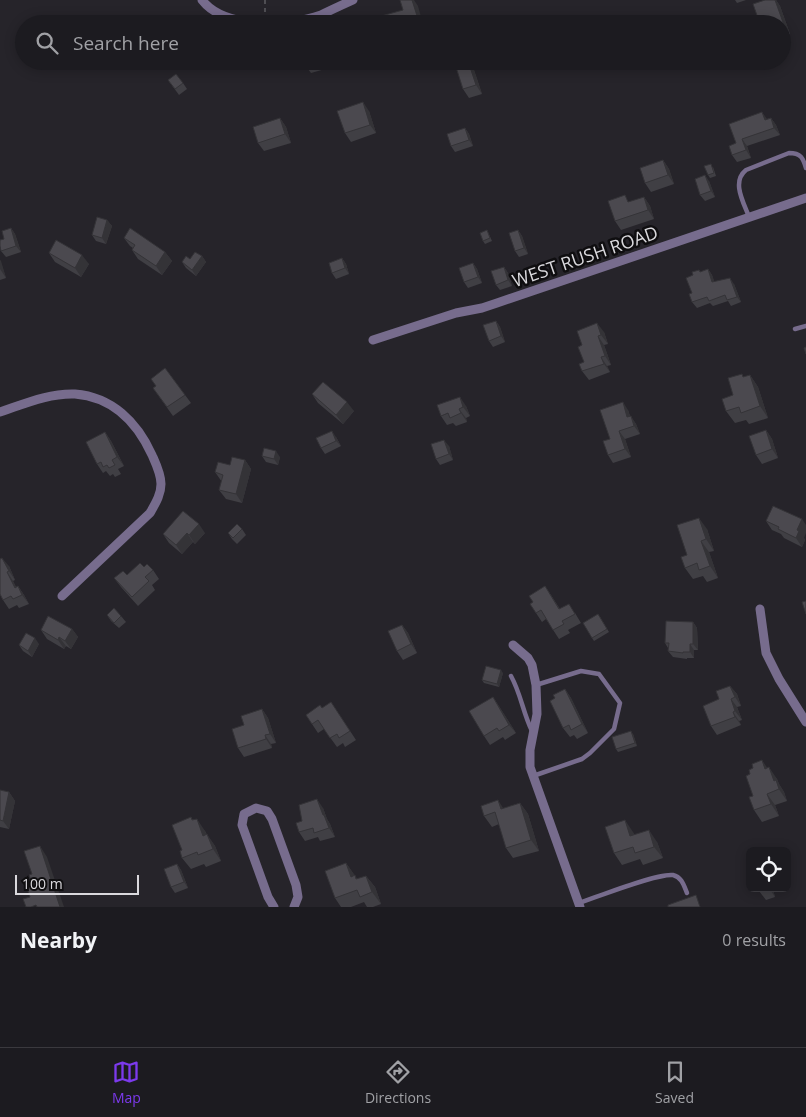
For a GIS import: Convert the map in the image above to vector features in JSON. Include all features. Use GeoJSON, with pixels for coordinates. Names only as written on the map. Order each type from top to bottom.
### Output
{"type":"FeatureCollection","features":[{"type":"Feature","properties":{"kind":"street"},"geometry":{"type":"LineString","coordinates":[[202,0],[223,15]]}},
{"type":"Feature","properties":{"kind":"street"},"geometry":{"type":"LineString","coordinates":[[319,15],[353,0]]}},
{"type":"Feature","properties":{"kind":"street","name":"WEST RUSH ROAD"},"geometry":{"type":"LineString","coordinates":[[373,340],[456,313],[482,308],[806,198]]}},
{"type":"Feature","properties":{"kind":"street"},"geometry":{"type":"LineString","coordinates":[[0,412],[55,395],[76,394],[106,402],[129,418],[146,442],[157,466],[161,484],[157,501],[150,513],[62,596]]}},
{"type":"Feature","properties":{"kind":"street"},"geometry":{"type":"LineString","coordinates":[[760,609],[766,652],[779,679],[806,722]]}},
{"type":"Feature","properties":{"kind":"street"},"geometry":{"type":"LineString","coordinates":[[513,645],[528,658],[532,665],[536,685],[537,714],[529,758],[533,776],[580,905]]}},
{"type":"Feature","properties":{"kind":"street"},"geometry":{"type":"LineString","coordinates":[[274,907],[268,897],[242,825],[244,814],[256,808],[267,811],[272,819],[296,885],[298,897],[294,907]]}},
{"type":"Feature","properties":{"kind":"lane"},"geometry":{"type":"LineString","coordinates":[[749,217],[739,188],[738,179],[746,170],[789,153],[796,153],[801,156],[806,168]]}},
{"type":"Feature","properties":{"kind":"lane"},"geometry":{"type":"LineString","coordinates":[[794,329],[806,326]]}},
{"type":"Feature","properties":{"kind":"lane"},"geometry":{"type":"LineString","coordinates":[[533,776],[582,759],[590,753],[614,729],[620,703],[599,674],[581,671],[536,685]]}},
{"type":"Feature","properties":{"kind":"lane"},"geometry":{"type":"LineString","coordinates":[[511,676],[534,735]]}},
{"type":"Feature","properties":{"kind":"lane"},"geometry":{"type":"LineString","coordinates":[[580,905],[653,878],[673,875],[682,880],[687,892]]}},
{"type":"Feature","properties":{"kind":"path"},"geometry":{"type":"LineString","coordinates":[[264,15],[265,0]]}},
{"type":"Feature","properties":{"kind":"building"},"geometry":{"type":"Polygon","coordinates":[[[400,0],[412,0],[417,15],[385,15],[403,10],[400,0]]]}},
{"type":"Feature","properties":{"kind":"building"},"geometry":{"type":"Polygon","coordinates":[[[765,0],[775,0],[780,15],[757,15],[753,4],[765,0]]]}},
{"type":"Feature","properties":{"kind":"building"},"geometry":{"type":"Polygon","coordinates":[[[457,70],[471,70],[476,85],[463,89],[457,70]]]}},
{"type":"Feature","properties":{"kind":"building"},"geometry":{"type":"Polygon","coordinates":[[[176,74],[183,83],[175,89],[168,80],[176,74]]]}},
{"type":"Feature","properties":{"kind":"building"},"geometry":{"type":"Polygon","coordinates":[[[363,102],[370,125],[345,133],[337,111],[363,102]]]}},
{"type":"Feature","properties":{"kind":"building"},"geometry":{"type":"Polygon","coordinates":[[[762,112],[765,120],[771,118],[774,128],[742,139],[746,150],[732,155],[729,146],[736,143],[729,124],[762,112]]]}},
{"type":"Feature","properties":{"kind":"building"},"geometry":{"type":"Polygon","coordinates":[[[280,118],[285,134],[258,143],[253,127],[280,118]]]}},
{"type":"Feature","properties":{"kind":"building"},"geometry":{"type":"Polygon","coordinates":[[[465,128],[469,140],[451,146],[447,134],[465,128]]]}},
{"type":"Feature","properties":{"kind":"building"},"geometry":{"type":"Polygon","coordinates":[[[663,160],[668,175],[645,183],[640,168],[663,160]]]}},
{"type":"Feature","properties":{"kind":"building"},"geometry":{"type":"Polygon","coordinates":[[[711,164],[714,173],[708,175],[704,166],[711,164]]]}},
{"type":"Feature","properties":{"kind":"building"},"geometry":{"type":"Polygon","coordinates":[[[705,175],[711,191],[700,195],[695,179],[705,175]]]}},
{"type":"Feature","properties":{"kind":"building"},"geometry":{"type":"Polygon","coordinates":[[[625,195],[628,202],[644,197],[648,210],[615,221],[608,201],[625,195]]]}},
{"type":"Feature","properties":{"kind":"building"},"geometry":{"type":"Polygon","coordinates":[[[97,217],[107,220],[102,238],[92,235],[97,217]]]}},
{"type":"Feature","properties":{"kind":"building"},"geometry":{"type":"Polygon","coordinates":[[[11,228],[16,246],[1,251],[0,240],[4,239],[2,231],[11,228]]]}},
{"type":"Feature","properties":{"kind":"building"},"geometry":{"type":"Polygon","coordinates":[[[130,228],[165,252],[156,266],[132,250],[135,245],[124,238],[130,228]]]}},
{"type":"Feature","properties":{"kind":"building"},"geometry":{"type":"Polygon","coordinates":[[[487,230],[490,238],[483,241],[480,233],[487,230]]]}},
{"type":"Feature","properties":{"kind":"building"},"geometry":{"type":"Polygon","coordinates":[[[518,230],[524,248],[515,251],[509,233],[518,230]]]}},
{"type":"Feature","properties":{"kind":"building"},"geometry":{"type":"Polygon","coordinates":[[[56,240],[82,255],[75,268],[49,253],[56,240]]]}},
{"type":"Feature","properties":{"kind":"building"},"geometry":{"type":"Polygon","coordinates":[[[195,252],[202,256],[192,270],[182,262],[186,256],[190,259],[195,252]]]}},
{"type":"Feature","properties":{"kind":"building"},"geometry":{"type":"Polygon","coordinates":[[[342,258],[345,268],[332,273],[329,263],[342,258]]]}},
{"type":"Feature","properties":{"kind":"building"},"geometry":{"type":"Polygon","coordinates":[[[473,263],[478,277],[464,282],[459,268],[473,263]]]}},
{"type":"Feature","properties":{"kind":"building"},"geometry":{"type":"Polygon","coordinates":[[[504,267],[508,280],[496,285],[491,271],[504,267]]]}},
{"type":"Feature","properties":{"kind":"building"},"geometry":{"type":"Polygon","coordinates":[[[708,269],[712,282],[730,278],[737,297],[727,300],[725,295],[709,301],[707,297],[692,302],[689,294],[692,293],[686,278],[693,275],[692,272],[708,269]]]}},
{"type":"Feature","properties":{"kind":"building"},"geometry":{"type":"Polygon","coordinates":[[[496,321],[501,336],[489,341],[483,325],[496,321]]]}},
{"type":"Feature","properties":{"kind":"building"},"geometry":{"type":"Polygon","coordinates":[[[597,323],[601,335],[598,336],[605,356],[601,357],[604,364],[582,371],[579,364],[584,362],[578,347],[582,345],[577,331],[597,323]]]}},
{"type":"Feature","properties":{"kind":"building"},"geometry":{"type":"Polygon","coordinates":[[[165,368],[185,395],[167,407],[153,388],[156,386],[151,379],[165,368]]]}},
{"type":"Feature","properties":{"kind":"building"},"geometry":{"type":"Polygon","coordinates":[[[742,374],[743,377],[750,375],[760,406],[741,413],[739,407],[726,411],[722,399],[733,395],[728,378],[742,374]]]}},
{"type":"Feature","properties":{"kind":"building"},"geometry":{"type":"Polygon","coordinates":[[[323,382],[347,402],[336,415],[312,394],[323,382]]]}},
{"type":"Feature","properties":{"kind":"building"},"geometry":{"type":"Polygon","coordinates":[[[460,397],[463,407],[459,409],[461,413],[450,418],[448,413],[441,416],[437,405],[460,397]]]}},
{"type":"Feature","properties":{"kind":"building"},"geometry":{"type":"Polygon","coordinates":[[[623,402],[627,417],[631,416],[634,426],[619,431],[625,449],[608,455],[603,441],[610,439],[600,410],[623,402]]]}},
{"type":"Feature","properties":{"kind":"building"},"geometry":{"type":"Polygon","coordinates":[[[766,430],[772,449],[756,455],[749,436],[766,430]]]}},
{"type":"Feature","properties":{"kind":"building"},"geometry":{"type":"Polygon","coordinates":[[[332,431],[336,441],[321,448],[316,438],[332,431]]]}},
{"type":"Feature","properties":{"kind":"building"},"geometry":{"type":"Polygon","coordinates":[[[105,432],[117,457],[112,460],[115,465],[109,468],[107,465],[103,467],[101,462],[97,464],[86,442],[105,432]]]}},
{"type":"Feature","properties":{"kind":"building"},"geometry":{"type":"Polygon","coordinates":[[[444,440],[449,454],[436,459],[431,444],[444,440]]]}},
{"type":"Feature","properties":{"kind":"building"},"geometry":{"type":"Polygon","coordinates":[[[264,448],[276,451],[274,459],[262,456],[264,448]]]}},
{"type":"Feature","properties":{"kind":"building"},"geometry":{"type":"Polygon","coordinates":[[[232,457],[245,460],[236,494],[219,490],[223,475],[215,472],[218,462],[230,465],[232,457]]]}},
{"type":"Feature","properties":{"kind":"building"},"geometry":{"type":"Polygon","coordinates":[[[773,506],[802,519],[796,538],[766,521],[773,506]]]}},
{"type":"Feature","properties":{"kind":"building"},"geometry":{"type":"Polygon","coordinates":[[[183,511],[199,524],[176,545],[163,534],[183,511]]]}},
{"type":"Feature","properties":{"kind":"building"},"geometry":{"type":"Polygon","coordinates":[[[699,518],[706,539],[701,541],[710,566],[699,570],[697,563],[685,568],[681,557],[687,555],[677,525],[699,518]]]}},
{"type":"Feature","properties":{"kind":"building"},"geometry":{"type":"Polygon","coordinates":[[[237,524],[242,529],[233,538],[228,533],[237,524]]]}},
{"type":"Feature","properties":{"kind":"building"},"geometry":{"type":"Polygon","coordinates":[[[2,558],[15,588],[18,586],[22,595],[13,599],[11,596],[3,600],[0,594],[0,559],[2,558]]]}},
{"type":"Feature","properties":{"kind":"building"},"geometry":{"type":"Polygon","coordinates":[[[140,563],[144,567],[147,564],[153,570],[145,577],[149,581],[132,597],[114,578],[123,571],[127,575],[140,563]]]}},
{"type":"Feature","properties":{"kind":"building"},"geometry":{"type":"Polygon","coordinates":[[[545,586],[559,609],[569,604],[575,614],[562,621],[564,624],[553,630],[541,610],[536,613],[530,604],[533,602],[529,596],[545,586]]]}},
{"type":"Feature","properties":{"kind":"building"},"geometry":{"type":"Polygon","coordinates":[[[806,601],[806,614],[802,602],[806,601]]]}},
{"type":"Feature","properties":{"kind":"building"},"geometry":{"type":"Polygon","coordinates":[[[114,608],[121,616],[114,623],[107,615],[114,608]]]}},
{"type":"Feature","properties":{"kind":"building"},"geometry":{"type":"Polygon","coordinates":[[[598,614],[607,629],[592,638],[583,623],[598,614]]]}},
{"type":"Feature","properties":{"kind":"building"},"geometry":{"type":"Polygon","coordinates":[[[48,616],[72,629],[65,641],[59,637],[58,640],[41,630],[48,616]]]}},
{"type":"Feature","properties":{"kind":"building"},"geometry":{"type":"Polygon","coordinates":[[[666,621],[693,622],[693,644],[690,644],[690,652],[668,651],[669,643],[665,643],[666,621]]]}},
{"type":"Feature","properties":{"kind":"building"},"geometry":{"type":"Polygon","coordinates":[[[402,625],[411,644],[397,651],[388,631],[402,625]]]}},
{"type":"Feature","properties":{"kind":"building"},"geometry":{"type":"Polygon","coordinates":[[[26,633],[35,638],[28,651],[19,645],[26,633]]]}},
{"type":"Feature","properties":{"kind":"building"},"geometry":{"type":"Polygon","coordinates":[[[486,666],[501,670],[497,684],[482,680],[486,666]]]}},
{"type":"Feature","properties":{"kind":"building"},"geometry":{"type":"Polygon","coordinates":[[[730,686],[735,697],[731,699],[735,717],[711,726],[703,706],[719,699],[716,691],[730,686]]]}},
{"type":"Feature","properties":{"kind":"building"},"geometry":{"type":"Polygon","coordinates":[[[565,689],[582,724],[571,730],[569,725],[563,728],[550,701],[555,698],[553,695],[565,689]]]}},
{"type":"Feature","properties":{"kind":"building"},"geometry":{"type":"Polygon","coordinates":[[[493,697],[509,725],[499,731],[497,728],[484,736],[469,711],[493,697]]]}},
{"type":"Feature","properties":{"kind":"building"},"geometry":{"type":"Polygon","coordinates":[[[331,702],[350,731],[339,738],[337,734],[330,738],[318,720],[312,724],[306,715],[320,705],[322,708],[331,702]]]}},
{"type":"Feature","properties":{"kind":"building"},"geometry":{"type":"Polygon","coordinates":[[[262,709],[270,734],[265,735],[266,739],[238,748],[232,729],[244,725],[241,716],[262,709]]]}},
{"type":"Feature","properties":{"kind":"building"},"geometry":{"type":"Polygon","coordinates":[[[631,731],[635,743],[616,749],[612,737],[631,731]]]}},
{"type":"Feature","properties":{"kind":"building"},"geometry":{"type":"Polygon","coordinates":[[[762,760],[765,769],[769,767],[779,789],[767,794],[771,804],[754,810],[749,797],[753,796],[746,776],[750,774],[749,770],[753,768],[752,764],[762,760]]]}},
{"type":"Feature","properties":{"kind":"building"},"geometry":{"type":"Polygon","coordinates":[[[0,790],[9,792],[3,821],[0,820],[0,790]]]}},
{"type":"Feature","properties":{"kind":"building"},"geometry":{"type":"Polygon","coordinates":[[[317,799],[329,828],[314,833],[313,828],[299,832],[296,823],[302,821],[299,805],[317,799]]]}},
{"type":"Feature","properties":{"kind":"building"},"geometry":{"type":"Polygon","coordinates":[[[498,800],[501,809],[520,803],[531,840],[506,848],[495,812],[484,816],[481,806],[498,800]]]}},
{"type":"Feature","properties":{"kind":"building"},"geometry":{"type":"Polygon","coordinates":[[[191,817],[192,820],[197,819],[203,836],[207,834],[213,849],[198,855],[197,852],[182,858],[180,851],[182,850],[172,825],[191,817]]]}},
{"type":"Feature","properties":{"kind":"building"},"geometry":{"type":"Polygon","coordinates":[[[625,820],[630,836],[649,830],[654,847],[635,853],[633,847],[614,853],[605,827],[625,820]]]}},
{"type":"Feature","properties":{"kind":"building"},"geometry":{"type":"Polygon","coordinates":[[[40,846],[60,907],[37,907],[36,905],[26,907],[23,899],[30,897],[25,882],[31,880],[29,875],[32,874],[24,851],[40,846]]]}},
{"type":"Feature","properties":{"kind":"building"},"geometry":{"type":"Polygon","coordinates":[[[346,863],[351,877],[355,875],[356,879],[366,876],[372,892],[360,897],[357,890],[335,898],[325,871],[346,863]]]}},
{"type":"Feature","properties":{"kind":"building"},"geometry":{"type":"Polygon","coordinates":[[[177,864],[184,882],[171,887],[164,869],[177,864]]]}},
{"type":"Feature","properties":{"kind":"building"},"geometry":{"type":"Polygon","coordinates":[[[696,895],[700,907],[668,907],[668,905],[696,895]]]}}]}
